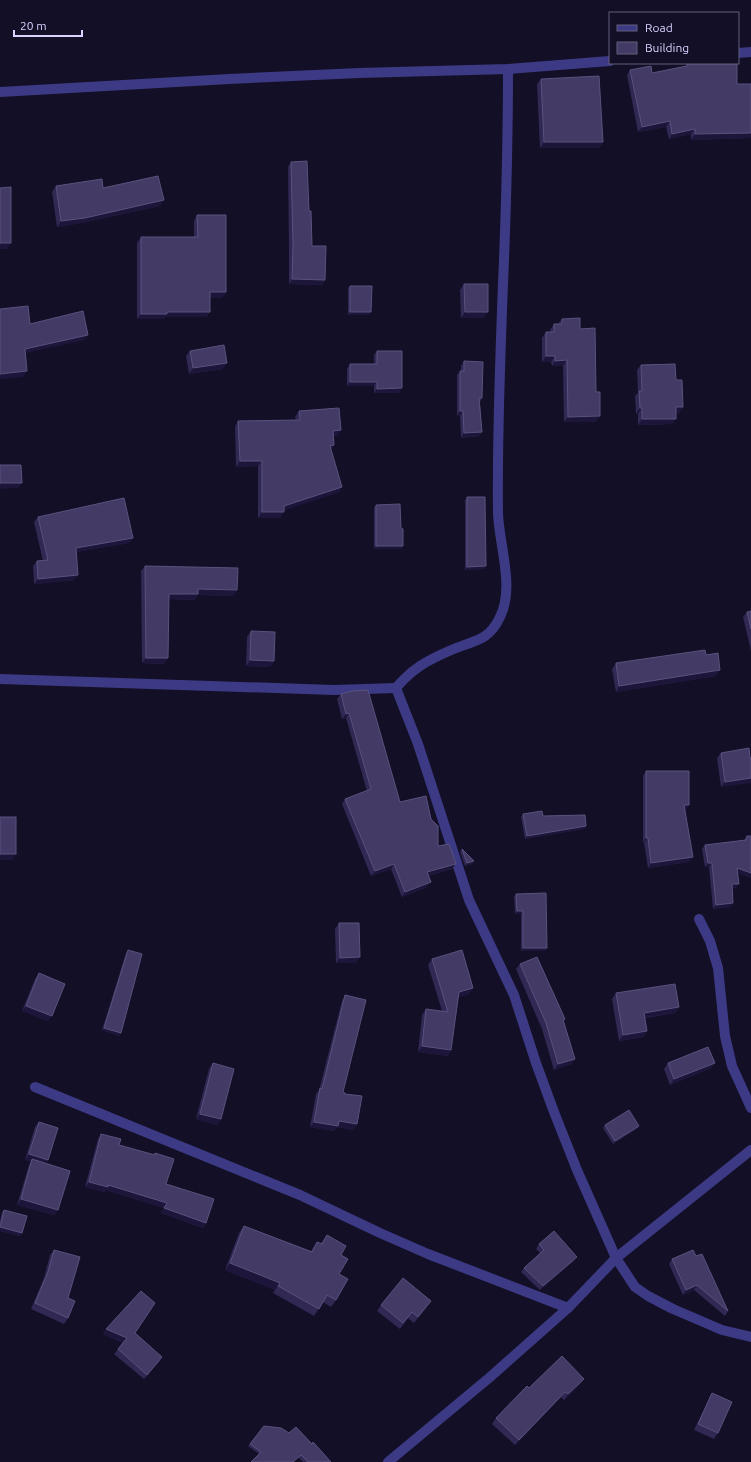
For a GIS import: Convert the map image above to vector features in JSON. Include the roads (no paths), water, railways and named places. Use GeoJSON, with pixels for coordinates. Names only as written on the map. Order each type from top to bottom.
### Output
{"type":"FeatureCollection","features":[{"type":"Feature","properties":{"kind":"street"},"geometry":{"type":"LineString","coordinates":[[739,53],[751,52]]}},
{"type":"Feature","properties":{"kind":"street"},"geometry":{"type":"LineString","coordinates":[[0,92],[360,73],[508,69],[609,61]]}},
{"type":"Feature","properties":{"kind":"street"},"geometry":{"type":"LineString","coordinates":[[0,679],[334,690],[396,688],[416,668],[450,650],[482,639],[496,624],[505,606],[507,592],[498,507],[499,380],[507,167],[508,69]]}},
{"type":"Feature","properties":{"kind":"street"},"geometry":{"type":"LineString","coordinates":[[396,688],[418,744],[469,900],[514,995],[554,1112],[577,1170],[616,1258],[635,1287],[648,1296],[673,1309],[722,1330],[751,1337]]}},
{"type":"Feature","properties":{"kind":"street"},"geometry":{"type":"LineString","coordinates":[[699,919],[710,941],[718,968],[725,1036],[732,1066],[751,1108]]}},
{"type":"Feature","properties":{"kind":"street"},"geometry":{"type":"LineString","coordinates":[[35,1087],[300,1195],[428,1254],[568,1308]]}},
{"type":"Feature","properties":{"kind":"street"},"geometry":{"type":"LineString","coordinates":[[388,1462],[489,1378],[568,1308],[616,1258],[751,1150]]}}]}
